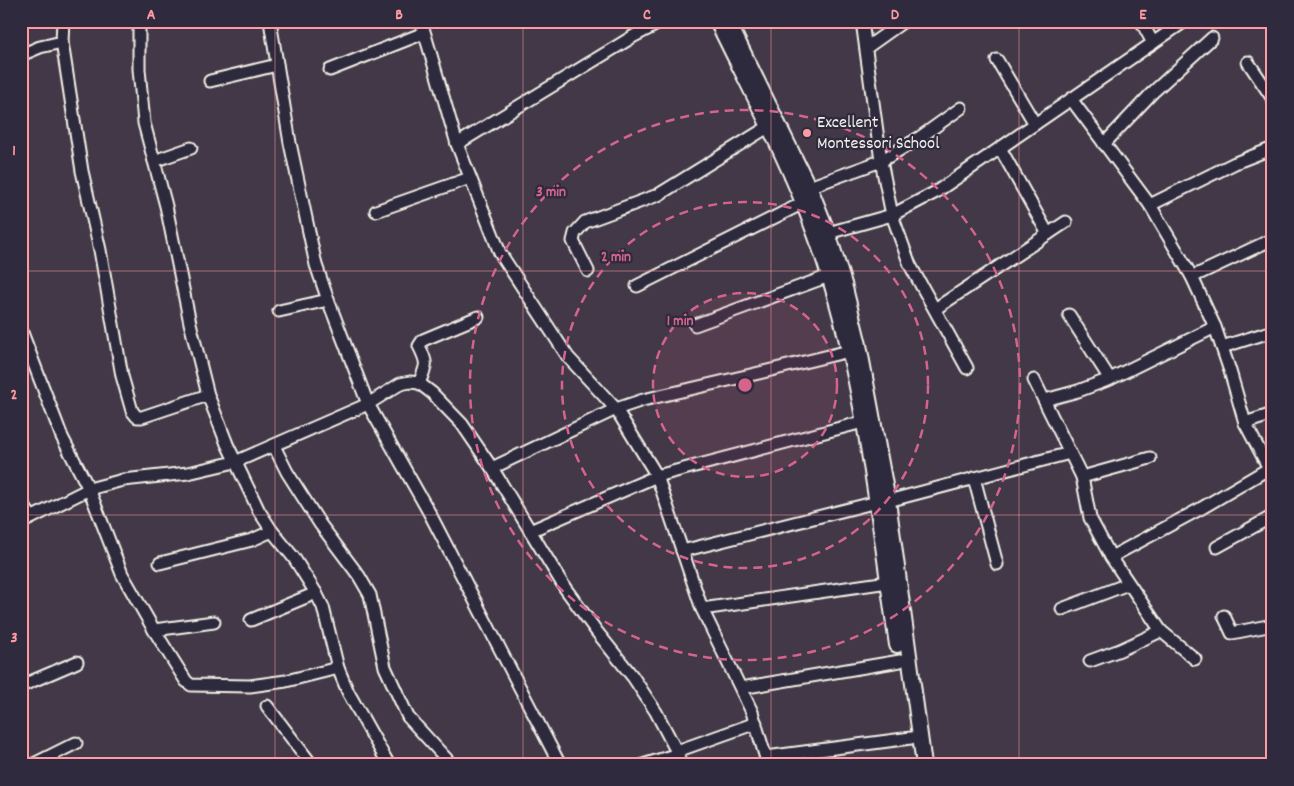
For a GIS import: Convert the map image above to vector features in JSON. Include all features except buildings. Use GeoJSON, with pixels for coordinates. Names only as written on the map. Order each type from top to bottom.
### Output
{"type":"FeatureCollection","features":[{"type":"Feature","properties":{"kind":"main road"},"geometry":{"type":"LineString","coordinates":[[726,21],[768,127],[816,235],[849,351],[882,502],[888,582],[915,765]]}},
{"type":"Feature","properties":{"kind":"main road"},"geometry":{"type":"LineString","coordinates":[[726,21],[809,187],[828,233],[844,284],[859,345],[924,765]]}},
{"type":"Feature","properties":{"kind":"street"},"geometry":{"type":"LineString","coordinates":[[63,21],[62,42],[82,171],[100,250],[122,376],[132,411],[137,417],[142,417],[208,394]]}},
{"type":"Feature","properties":{"kind":"street"},"geometry":{"type":"LineString","coordinates":[[139,21],[139,69],[144,123],[208,394],[217,421],[260,511],[272,531],[294,558],[323,607],[338,668],[348,692],[388,765]]}},
{"type":"Feature","properties":{"kind":"street"},"geometry":{"type":"LineString","coordinates":[[270,21],[290,143],[316,265],[368,404],[430,514],[560,765]]}},
{"type":"Feature","properties":{"kind":"street"},"geometry":{"type":"LineString","coordinates":[[457,144],[546,92],[634,36],[663,21]]}},
{"type":"Feature","properties":{"kind":"street"},"geometry":{"type":"LineString","coordinates":[[862,21],[882,161],[892,215],[910,265],[967,368]]}},
{"type":"Feature","properties":{"kind":"street"},"geometry":{"type":"LineString","coordinates":[[866,48],[904,21]]}},
{"type":"Feature","properties":{"kind":"street"},"geometry":{"type":"LineString","coordinates":[[1141,21],[1153,43]]}},
{"type":"Feature","properties":{"kind":"street"},"geometry":{"type":"LineString","coordinates":[[828,233],[892,215],[936,192],[1185,21]]}},
{"type":"Feature","properties":{"kind":"street"},"geometry":{"type":"LineString","coordinates":[[330,70],[422,24],[457,144],[500,253],[568,357],[616,409],[657,476],[702,609],[756,723],[767,761],[911,738]]}},
{"type":"Feature","properties":{"kind":"street"},"geometry":{"type":"LineString","coordinates":[[1104,144],[1152,94],[1212,38]]}},
{"type":"Feature","properties":{"kind":"street"},"geometry":{"type":"LineString","coordinates":[[21,55],[40,47],[62,42]]}},
{"type":"Feature","properties":{"kind":"street"},"geometry":{"type":"LineString","coordinates":[[997,60],[1035,124]]}},
{"type":"Feature","properties":{"kind":"street"},"geometry":{"type":"LineString","coordinates":[[1248,62],[1273,99]]}},
{"type":"Feature","properties":{"kind":"street"},"geometry":{"type":"LineString","coordinates":[[210,81],[278,65]]}},
{"type":"Feature","properties":{"kind":"street"},"geometry":{"type":"LineString","coordinates":[[1071,99],[1150,205],[1192,277],[1215,326],[1245,423],[1271,472],[1111,557]]}},
{"type":"Feature","properties":{"kind":"street"},"geometry":{"type":"LineString","coordinates":[[809,187],[882,161],[919,138],[961,108]]}},
{"type":"Feature","properties":{"kind":"street"},"geometry":{"type":"LineString","coordinates":[[588,271],[573,241],[575,233],[585,222],[658,195],[768,127]]}},
{"type":"Feature","properties":{"kind":"street"},"geometry":{"type":"LineString","coordinates":[[154,161],[191,148]]}},
{"type":"Feature","properties":{"kind":"street"},"geometry":{"type":"LineString","coordinates":[[1000,148],[1048,234]]}},
{"type":"Feature","properties":{"kind":"street"},"geometry":{"type":"LineString","coordinates":[[1150,205],[1235,163],[1273,148]]}},
{"type":"Feature","properties":{"kind":"street"},"geometry":{"type":"LineString","coordinates":[[376,211],[470,178]]}},
{"type":"Feature","properties":{"kind":"street"},"geometry":{"type":"LineString","coordinates":[[637,286],[803,203]]}},
{"type":"Feature","properties":{"kind":"street"},"geometry":{"type":"LineString","coordinates":[[935,309],[1066,222]]}},
{"type":"Feature","properties":{"kind":"street"},"geometry":{"type":"LineString","coordinates":[[1192,277],[1273,239]]}},
{"type":"Feature","properties":{"kind":"street"},"geometry":{"type":"LineString","coordinates":[[695,325],[829,276]]}},
{"type":"Feature","properties":{"kind":"street"},"geometry":{"type":"LineString","coordinates":[[279,311],[328,300]]}},
{"type":"Feature","properties":{"kind":"street"},"geometry":{"type":"LineString","coordinates":[[1069,315],[1110,380]]}},
{"type":"Feature","properties":{"kind":"street"},"geometry":{"type":"LineString","coordinates":[[419,383],[426,367],[426,361],[419,346],[420,343],[423,340],[478,317]]}},
{"type":"Feature","properties":{"kind":"street"},"geometry":{"type":"LineString","coordinates":[[1045,400],[1110,380],[1215,326]]}},
{"type":"Feature","properties":{"kind":"street"},"geometry":{"type":"LineString","coordinates":[[21,330],[62,436],[89,489],[122,574],[186,681],[192,684],[250,686],[286,681],[338,668]]}},
{"type":"Feature","properties":{"kind":"street"},"geometry":{"type":"LineString","coordinates":[[1222,347],[1273,331]]}},
{"type":"Feature","properties":{"kind":"street"},"geometry":{"type":"LineString","coordinates":[[492,468],[616,409],[643,400],[849,351]]}},
{"type":"Feature","properties":{"kind":"street"},"geometry":{"type":"LineString","coordinates":[[1034,380],[1082,478],[1090,518],[1111,557],[1161,631],[1195,659]]}},
{"type":"Feature","properties":{"kind":"street"},"geometry":{"type":"LineString","coordinates":[[21,501],[26,520],[89,489],[123,480],[188,473],[236,462],[368,404],[400,384],[419,383],[432,393],[462,424],[492,468],[565,588],[633,677],[656,712],[678,757]]}},
{"type":"Feature","properties":{"kind":"street"},"geometry":{"type":"LineString","coordinates":[[1245,423],[1273,414]]}},
{"type":"Feature","properties":{"kind":"street"},"geometry":{"type":"LineString","coordinates":[[530,531],[657,476],[863,422]]}},
{"type":"Feature","properties":{"kind":"street"},"geometry":{"type":"LineString","coordinates":[[274,446],[287,472],[316,518],[359,576],[370,595],[385,667],[408,717],[452,765]]}},
{"type":"Feature","properties":{"kind":"street"},"geometry":{"type":"LineString","coordinates":[[682,551],[1070,453]]}},
{"type":"Feature","properties":{"kind":"street"},"geometry":{"type":"LineString","coordinates":[[1082,478],[1150,458]]}},
{"type":"Feature","properties":{"kind":"street"},"geometry":{"type":"LineString","coordinates":[[974,478],[997,564]]}},
{"type":"Feature","properties":{"kind":"street"},"geometry":{"type":"LineString","coordinates":[[1218,547],[1273,516]]}},
{"type":"Feature","properties":{"kind":"street"},"geometry":{"type":"LineString","coordinates":[[160,563],[252,540],[272,531]]}},
{"type":"Feature","properties":{"kind":"street"},"geometry":{"type":"LineString","coordinates":[[702,609],[888,582]]}},
{"type":"Feature","properties":{"kind":"street"},"geometry":{"type":"LineString","coordinates":[[1062,609],[1128,584]]}},
{"type":"Feature","properties":{"kind":"street"},"geometry":{"type":"LineString","coordinates":[[251,620],[316,593]]}},
{"type":"Feature","properties":{"kind":"street"},"geometry":{"type":"LineString","coordinates":[[1224,616],[1232,633],[1273,625]]}},
{"type":"Feature","properties":{"kind":"street"},"geometry":{"type":"LineString","coordinates":[[154,630],[214,622]]}},
{"type":"Feature","properties":{"kind":"street"},"geometry":{"type":"LineString","coordinates":[[1090,661],[1120,650],[1161,631]]}},
{"type":"Feature","properties":{"kind":"street"},"geometry":{"type":"LineString","coordinates":[[741,688],[900,661]]}},
{"type":"Feature","properties":{"kind":"street"},"geometry":{"type":"LineString","coordinates":[[21,686],[77,662]]}},
{"type":"Feature","properties":{"kind":"street"},"geometry":{"type":"LineString","coordinates":[[267,706],[312,765]]}},
{"type":"Feature","properties":{"kind":"street"},"geometry":{"type":"LineString","coordinates":[[643,765],[678,757],[756,723]]}},
{"type":"Feature","properties":{"kind":"street"},"geometry":{"type":"LineString","coordinates":[[32,765],[76,743]]}},
{"type":"Feature","properties":{"kind":"place","name":"Excellent Montessori School"},"geometry":{"type":"Point","coordinates":[807,133]}}]}
